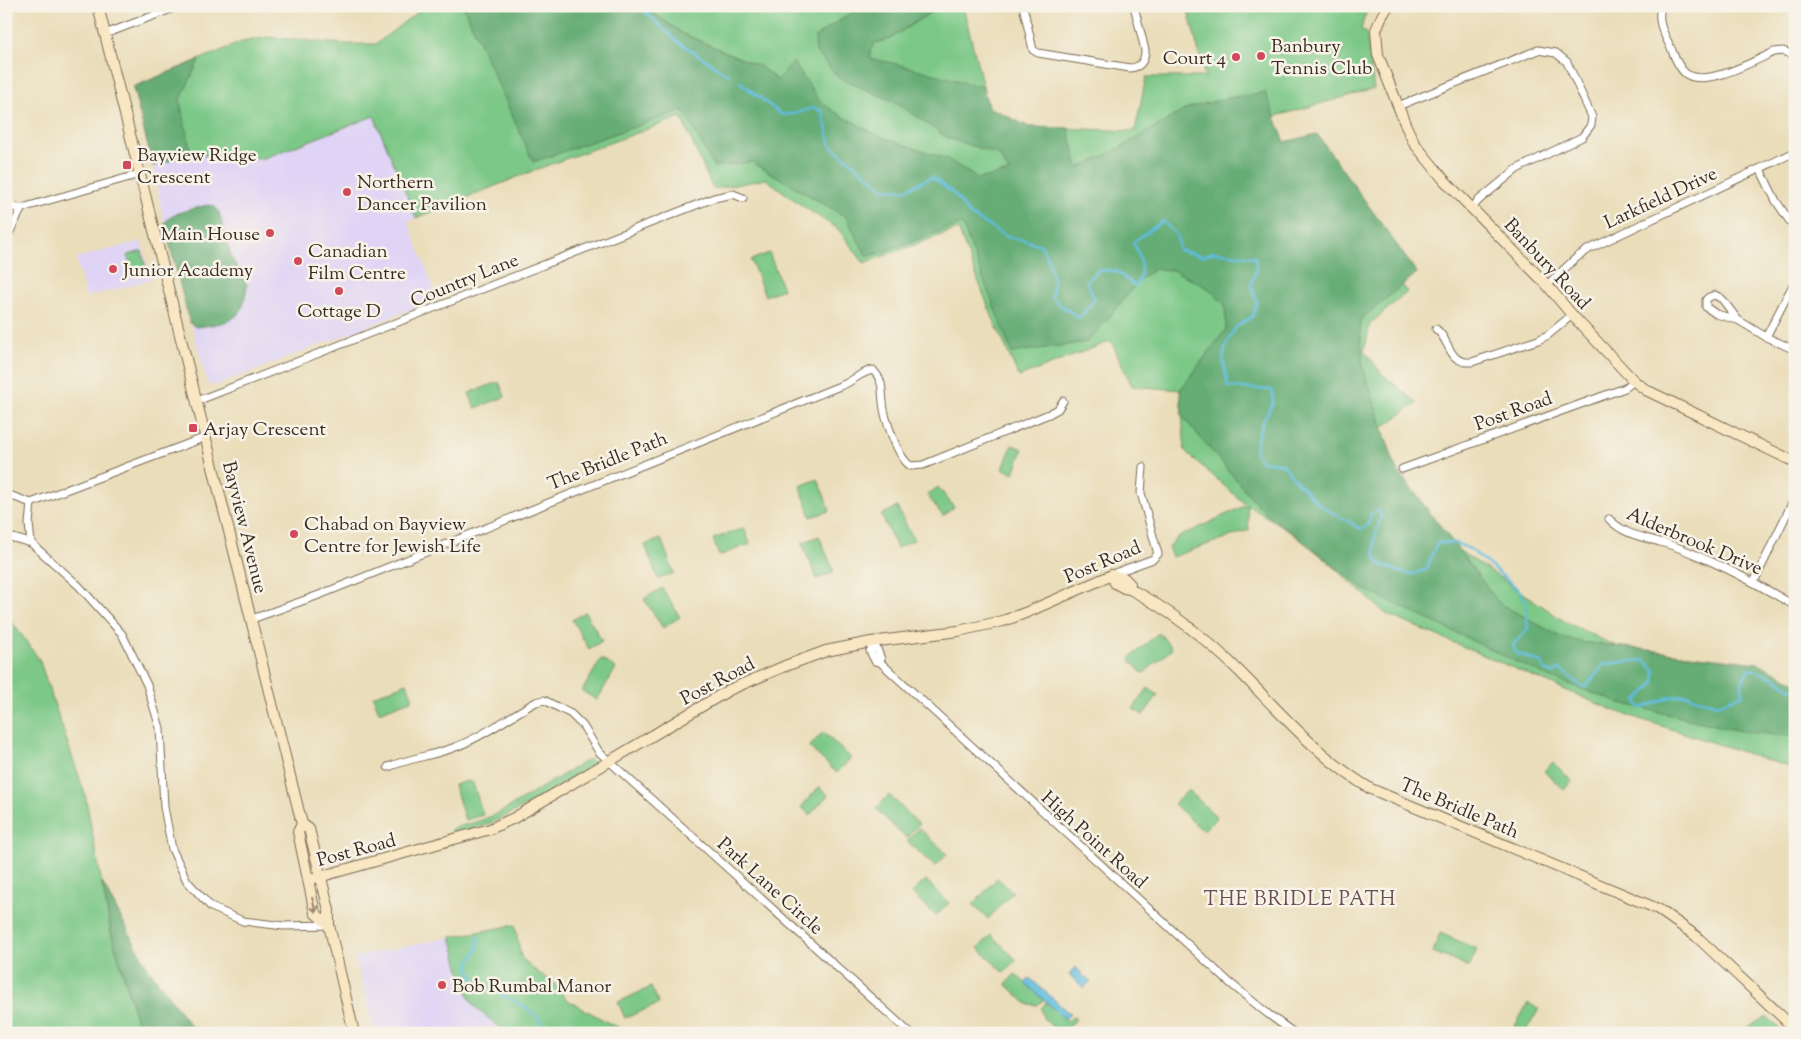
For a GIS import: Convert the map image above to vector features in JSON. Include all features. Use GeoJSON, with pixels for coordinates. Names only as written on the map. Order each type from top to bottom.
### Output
{"type":"FeatureCollection","features":[{"type":"Feature","properties":{"kind":"street","name":"Bayview Avenue"},"geometry":{"type":"LineString","coordinates":[[98,6],[302,824],[298,832],[315,913],[329,925]]}},
{"type":"Feature","properties":{"kind":"street"},"geometry":{"type":"LineString","coordinates":[[105,34],[179,6]]}},
{"type":"Feature","properties":{"kind":"street"},"geometry":{"type":"LineString","coordinates":[[1023,6],[1033,50],[1038,53],[1137,68],[1145,58],[1145,50],[1134,6]]}},
{"type":"Feature","properties":{"kind":"street","name":"Banbury Road"},"geometry":{"type":"LineString","coordinates":[[1388,6],[1376,30],[1378,55],[1414,143],[1445,181],[1547,285],[1634,382],[1646,390],[1795,462]]}},
{"type":"Feature","properties":{"kind":"street"},"geometry":{"type":"LineString","coordinates":[[1661,6],[1660,25],[1678,64],[1684,72],[1692,77],[1715,76],[1774,52],[1783,51],[1795,56]]}},
{"type":"Feature","properties":{"kind":"street"},"geometry":{"type":"LineString","coordinates":[[1398,106],[1538,50],[1556,53],[1567,62],[1592,117],[1591,125],[1582,137],[1517,169],[1472,208]]}},
{"type":"Feature","properties":{"kind":"street","name":"Larkfield Drive"},"geometry":{"type":"LineString","coordinates":[[1547,285],[1576,258],[1589,249],[1795,152]]}},
{"type":"Feature","properties":{"kind":"street"},"geometry":{"type":"LineString","coordinates":[[1760,169],[1776,201],[1795,229]]}},
{"type":"Feature","properties":{"kind":"street"},"geometry":{"type":"LineString","coordinates":[[6,207],[22,208],[140,174]]}},
{"type":"Feature","properties":{"kind":"street","name":"Country Lane"},"geometry":{"type":"LineString","coordinates":[[197,401],[714,198],[733,194],[743,198]]}},
{"type":"Feature","properties":{"kind":"street"},"geometry":{"type":"LineString","coordinates":[[6,239],[22,208]]}},
{"type":"Feature","properties":{"kind":"street"},"geometry":{"type":"LineString","coordinates":[[6,258],[6,278]]}},
{"type":"Feature","properties":{"kind":"street"},"geometry":{"type":"LineString","coordinates":[[1766,337],[1795,281]]}},
{"type":"Feature","properties":{"kind":"street"},"geometry":{"type":"LineString","coordinates":[[1436,329],[1457,359],[1466,363],[1538,340],[1548,335],[1572,315]]}},
{"type":"Feature","properties":{"kind":"street"},"geometry":{"type":"LineString","coordinates":[[1738,320],[1766,337],[1795,350]]}},
{"type":"Feature","properties":{"kind":"street","name":"The Bridle Path"},"geometry":{"type":"LineString","coordinates":[[252,619],[319,595],[845,384],[857,378],[862,372],[873,370],[879,377],[883,386],[883,403],[888,423],[903,460],[911,466],[923,465],[1049,414],[1058,409],[1062,401]]}},
{"type":"Feature","properties":{"kind":"street","name":"Post Road"},"geometry":{"type":"LineString","coordinates":[[1402,469],[1625,388],[1634,382]]}},
{"type":"Feature","properties":{"kind":"street"},"geometry":{"type":"LineString","coordinates":[[6,496],[12,496],[32,503],[206,437]]}},
{"type":"Feature","properties":{"kind":"street","name":"Post Road"},"geometry":{"type":"LineString","coordinates":[[308,880],[490,829],[514,818],[730,690],[785,666],[826,652],[958,631],[1003,621],[1152,559],[1158,554],[1141,493],[1144,468]]}},
{"type":"Feature","properties":{"kind":"street"},"geometry":{"type":"LineString","coordinates":[[1754,582],[1795,497]]}},
{"type":"Feature","properties":{"kind":"street"},"geometry":{"type":"LineString","coordinates":[[31,543],[29,524],[32,503]]}},
{"type":"Feature","properties":{"kind":"street","name":"Alderbrook Drive"},"geometry":{"type":"LineString","coordinates":[[1609,519],[1627,533],[1662,542],[1696,555],[1754,582],[1795,606]]}},
{"type":"Feature","properties":{"kind":"street"},"geometry":{"type":"LineString","coordinates":[[6,536],[31,543],[79,586],[122,634],[147,685],[160,728],[164,807],[172,849],[187,881],[211,907],[243,922],[284,926],[329,925]]}},
{"type":"Feature","properties":{"kind":"street","name":"The Bridle Path"},"geometry":{"type":"LineString","coordinates":[[1112,575],[1124,578],[1130,584],[1130,589],[1188,626],[1213,646],[1326,758],[1354,779],[1371,788],[1658,910],[1696,936],[1795,1029]]}},
{"type":"Feature","properties":{"kind":"street","name":"High Point Road"},"geometry":{"type":"LineString","coordinates":[[872,644],[870,651],[875,661],[880,662],[1230,983],[1294,1033]]}},
{"type":"Feature","properties":{"kind":"street","name":"Park Lane Circle"},"geometry":{"type":"LineString","coordinates":[[388,767],[464,744],[536,702],[544,700],[571,714],[583,726],[597,750],[910,1033]]}},
{"type":"Feature","properties":{"kind":"street","name":"Bayview Avenue"},"geometry":{"type":"LineString","coordinates":[[302,824],[309,829],[329,910],[329,925],[354,1033]]}},
{"type":"Feature","properties":{"kind":"shaded area","name":"Canadian Film Centre"},"geometry":{"type":"Polygon","coordinates":[[[374,116],[416,218],[408,222],[438,299],[217,385],[208,385],[164,223],[153,166],[191,154],[262,159],[374,116]]]}},
{"type":"Feature","properties":{"kind":"shaded area","name":"Junior Academy"},"geometry":{"type":"Polygon","coordinates":[[[141,241],[151,280],[86,297],[76,258],[141,241]]]}},
{"type":"Feature","properties":{"kind":"shaded area"},"geometry":{"type":"Polygon","coordinates":[[[451,937],[465,985],[505,1033],[375,1033],[355,957],[451,937]]]}},
{"type":"Feature","properties":{"kind":"green space"},"geometry":{"type":"Polygon","coordinates":[[[425,6],[963,6],[988,107],[1029,127],[1135,131],[1146,77],[1205,77],[1187,6],[1370,6],[1364,18],[1361,31],[1366,32],[1374,89],[1269,118],[1307,188],[1373,237],[1407,292],[1370,324],[1364,351],[1382,374],[1417,403],[1376,432],[1366,462],[1448,543],[1566,622],[1609,643],[1795,719],[1795,769],[1615,711],[1386,614],[1303,539],[1247,505],[1249,530],[1172,557],[1168,547],[1177,538],[1246,505],[1185,451],[1180,390],[1132,386],[1111,341],[1019,377],[992,316],[958,229],[864,263],[838,229],[766,179],[713,189],[681,117],[535,170],[416,218],[374,116],[262,159],[191,154],[153,166],[133,87],[242,42],[268,37],[343,44],[376,44],[425,6]]]}},
{"type":"Feature","properties":{"kind":"green space"},"geometry":{"type":"Polygon","coordinates":[[[463,6],[643,6],[682,33],[761,67],[777,80],[793,62],[819,100],[833,111],[881,137],[948,159],[978,179],[1009,172],[998,154],[947,138],[899,104],[838,77],[816,52],[815,37],[861,6],[940,6],[890,39],[875,43],[870,51],[871,59],[983,87],[988,107],[1029,127],[1068,128],[1078,168],[1111,153],[1188,108],[1228,98],[1265,92],[1285,142],[1317,134],[1417,273],[1360,320],[1363,367],[1396,469],[1499,603],[1559,636],[1581,642],[1758,663],[1795,682],[1795,737],[1740,731],[1620,703],[1544,675],[1364,589],[1261,509],[1182,416],[1180,390],[1226,329],[1225,305],[1208,288],[1173,270],[1155,269],[1140,279],[1087,342],[1012,353],[962,224],[867,257],[846,217],[752,162],[714,167],[683,110],[533,162],[463,6]]]}},
{"type":"Feature","properties":{"kind":"green space"},"geometry":{"type":"Polygon","coordinates":[[[199,60],[180,101],[191,154],[153,166],[133,87],[199,60]]]}},
{"type":"Feature","properties":{"kind":"green space"},"geometry":{"type":"Polygon","coordinates":[[[208,205],[214,206],[219,212],[231,257],[247,285],[245,299],[239,313],[229,321],[196,327],[190,323],[164,223],[178,213],[208,205]]]}},
{"type":"Feature","properties":{"kind":"green space"},"geometry":{"type":"Polygon","coordinates":[[[142,251],[146,268],[142,269],[144,273],[133,276],[128,255],[142,251]]]}},
{"type":"Feature","properties":{"kind":"green space"},"geometry":{"type":"Polygon","coordinates":[[[769,253],[783,289],[765,296],[751,260],[769,253]]]}},
{"type":"Feature","properties":{"kind":"green space"},"geometry":{"type":"Polygon","coordinates":[[[499,382],[505,397],[475,408],[469,393],[499,382]]]}},
{"type":"Feature","properties":{"kind":"green space"},"geometry":{"type":"Polygon","coordinates":[[[1012,445],[1023,449],[1014,473],[1003,469],[1012,445]]]}},
{"type":"Feature","properties":{"kind":"green space"},"geometry":{"type":"Polygon","coordinates":[[[818,479],[830,511],[811,517],[800,486],[818,479]]]}},
{"type":"Feature","properties":{"kind":"green space"},"geometry":{"type":"Polygon","coordinates":[[[938,487],[954,507],[943,516],[927,495],[938,487]]]}},
{"type":"Feature","properties":{"kind":"green space"},"geometry":{"type":"Polygon","coordinates":[[[897,507],[914,540],[897,548],[881,515],[897,507]]]}},
{"type":"Feature","properties":{"kind":"green space"},"geometry":{"type":"Polygon","coordinates":[[[744,528],[750,544],[719,556],[713,539],[744,528]]]}},
{"type":"Feature","properties":{"kind":"green space"},"geometry":{"type":"Polygon","coordinates":[[[819,536],[834,572],[817,579],[802,543],[819,536]]]}},
{"type":"Feature","properties":{"kind":"green space"},"geometry":{"type":"Polygon","coordinates":[[[661,539],[674,573],[658,579],[645,545],[661,539]]]}},
{"type":"Feature","properties":{"kind":"green space"},"geometry":{"type":"Polygon","coordinates":[[[662,588],[680,617],[663,628],[644,599],[662,588]]]}},
{"type":"Feature","properties":{"kind":"green space"},"geometry":{"type":"Polygon","coordinates":[[[585,612],[602,641],[589,649],[572,620],[585,612]]]}},
{"type":"Feature","properties":{"kind":"green space"},"geometry":{"type":"Polygon","coordinates":[[[6,614],[39,659],[85,794],[111,932],[140,1033],[6,1033],[6,614]]]}},
{"type":"Feature","properties":{"kind":"green space"},"geometry":{"type":"Polygon","coordinates":[[[1157,634],[1160,634],[1171,647],[1171,650],[1144,673],[1141,672],[1130,660],[1131,657],[1157,634]]]}},
{"type":"Feature","properties":{"kind":"green space"},"geometry":{"type":"Polygon","coordinates":[[[601,659],[616,668],[597,700],[582,691],[601,659]]]}},
{"type":"Feature","properties":{"kind":"green space"},"geometry":{"type":"Polygon","coordinates":[[[407,683],[413,699],[379,712],[373,696],[407,683]]]}},
{"type":"Feature","properties":{"kind":"green space"},"geometry":{"type":"Polygon","coordinates":[[[1148,688],[1158,695],[1143,715],[1133,709],[1148,688]]]}},
{"type":"Feature","properties":{"kind":"green space"},"geometry":{"type":"Polygon","coordinates":[[[823,732],[851,758],[837,773],[809,747],[823,732]]]}},
{"type":"Feature","properties":{"kind":"green space"},"geometry":{"type":"Polygon","coordinates":[[[589,759],[593,763],[591,765],[524,807],[489,824],[451,834],[451,829],[501,812],[589,759]]]}},
{"type":"Feature","properties":{"kind":"green space"},"geometry":{"type":"Polygon","coordinates":[[[1553,762],[1572,781],[1564,790],[1544,771],[1553,762]]]}},
{"type":"Feature","properties":{"kind":"green space"},"geometry":{"type":"Polygon","coordinates":[[[468,781],[473,783],[483,815],[465,820],[454,785],[468,781]]]}},
{"type":"Feature","properties":{"kind":"green space"},"geometry":{"type":"Polygon","coordinates":[[[819,787],[828,795],[810,815],[801,807],[819,787]]]}},
{"type":"Feature","properties":{"kind":"green space"},"geometry":{"type":"Polygon","coordinates":[[[1188,790],[1217,817],[1203,831],[1174,804],[1188,790]]]}},
{"type":"Feature","properties":{"kind":"green space"},"geometry":{"type":"Polygon","coordinates":[[[889,795],[919,824],[906,838],[876,809],[889,795]]]}},
{"type":"Feature","properties":{"kind":"green space"},"geometry":{"type":"Polygon","coordinates":[[[919,828],[947,854],[935,867],[907,841],[919,828]]]}},
{"type":"Feature","properties":{"kind":"green space"},"geometry":{"type":"Polygon","coordinates":[[[997,878],[1013,892],[988,919],[973,905],[997,878]]]}},
{"type":"Feature","properties":{"kind":"green space"},"geometry":{"type":"Polygon","coordinates":[[[926,880],[949,903],[936,916],[912,893],[926,880]]]}},
{"type":"Feature","properties":{"kind":"green space"},"geometry":{"type":"Polygon","coordinates":[[[102,882],[148,968],[196,1033],[140,1033],[111,932],[102,882]]]}},
{"type":"Feature","properties":{"kind":"green space"},"geometry":{"type":"Polygon","coordinates":[[[515,925],[521,957],[532,968],[556,985],[566,999],[609,1023],[632,1033],[505,1033],[480,1011],[473,1004],[465,989],[451,937],[515,925]]]}},
{"type":"Feature","properties":{"kind":"green space"},"geometry":{"type":"Polygon","coordinates":[[[1440,933],[1477,949],[1469,967],[1433,952],[1440,933]]]}},
{"type":"Feature","properties":{"kind":"green space"},"geometry":{"type":"Polygon","coordinates":[[[991,935],[1017,960],[1004,973],[978,948],[991,935]]]}},
{"type":"Feature","properties":{"kind":"green space"},"geometry":{"type":"Polygon","coordinates":[[[1015,974],[1044,999],[1038,1005],[1027,1004],[1006,984],[1015,974]]]}},
{"type":"Feature","properties":{"kind":"green space"},"geometry":{"type":"Polygon","coordinates":[[[651,987],[659,1004],[625,1018],[618,1002],[651,987]]]}},
{"type":"Feature","properties":{"kind":"green space"},"geometry":{"type":"Polygon","coordinates":[[[1047,1002],[1068,1021],[1073,1017],[1076,1019],[1064,1033],[1059,1033],[1043,1018],[1041,1008],[1047,1002]]]}},
{"type":"Feature","properties":{"kind":"green space"},"geometry":{"type":"Polygon","coordinates":[[[1528,1003],[1539,1009],[1525,1033],[1512,1031],[1528,1003]]]}},
{"type":"Feature","properties":{"kind":"green space"},"geometry":{"type":"Polygon","coordinates":[[[1767,1016],[1784,1033],[1739,1033],[1767,1016]]]}},
{"type":"Feature","properties":{"kind":"water"},"geometry":{"type":"Polygon","coordinates":[[[1076,967],[1081,972],[1080,974],[1091,981],[1084,988],[1069,975],[1076,967]]]}},
{"type":"Feature","properties":{"kind":"water"},"geometry":{"type":"Polygon","coordinates":[[[1030,978],[1070,1014],[1065,1019],[1025,983],[1030,978]]]}},
{"type":"Feature","properties":{"kind":"waterway"},"geometry":{"type":"LineString","coordinates":[[635,6],[642,9],[678,42],[729,75]]}},
{"type":"Feature","properties":{"kind":"waterway"},"geometry":{"type":"LineString","coordinates":[[740,82],[782,115],[813,108],[822,111],[831,146],[885,189],[905,190],[932,177],[954,194],[969,214],[1009,238],[1041,245],[1051,270],[1053,283],[1052,297],[1061,306],[1079,318],[1095,299],[1086,281],[1099,270],[1116,271],[1135,286],[1140,275],[1141,264],[1133,242],[1163,221],[1177,236],[1179,250],[1202,256],[1214,252],[1255,257],[1256,270],[1251,285],[1257,302],[1253,316],[1236,327],[1227,343],[1223,357],[1228,387],[1272,390],[1273,403],[1258,435],[1255,453],[1262,461],[1283,464],[1295,480],[1321,506],[1361,529],[1368,525],[1371,514],[1379,510],[1381,517],[1374,540],[1375,558],[1379,563],[1399,572],[1413,574],[1427,569],[1438,543],[1455,543],[1470,549],[1520,591],[1526,602],[1528,629],[1513,645],[1516,653],[1542,663],[1544,670],[1554,673],[1560,669],[1581,686],[1586,687],[1604,664],[1645,660],[1655,671],[1654,684],[1637,700],[1638,706],[1643,708],[1670,697],[1686,695],[1717,705],[1742,696],[1742,683],[1748,669],[1778,680],[1795,691]]}},
{"type":"Feature","properties":{"kind":"waterway"},"geometry":{"type":"LineString","coordinates":[[479,937],[477,951],[471,958],[468,969],[475,980],[530,1010],[540,1021],[547,1033]]}},
{"type":"Feature","properties":{"kind":"place","name":"Banbury Tennis Club"},"geometry":{"type":"Point","coordinates":[1261,56]}},
{"type":"Feature","properties":{"kind":"place","name":"Court 4"},"geometry":{"type":"Point","coordinates":[1236,57]}},
{"type":"Feature","properties":{"kind":"place","name":"Bayview Ridge Crescent"},"geometry":{"type":"Point","coordinates":[127,165]}},
{"type":"Feature","properties":{"kind":"place","name":"Northern Dancer Pavilion"},"geometry":{"type":"Point","coordinates":[347,192]}},
{"type":"Feature","properties":{"kind":"place","name":"Main House"},"geometry":{"type":"Point","coordinates":[270,233]}},
{"type":"Feature","properties":{"kind":"place","name":"Canadian Film Centre"},"geometry":{"type":"Point","coordinates":[298,261]}},
{"type":"Feature","properties":{"kind":"place","name":"Junior Academy"},"geometry":{"type":"Point","coordinates":[113,269]}},
{"type":"Feature","properties":{"kind":"place","name":"Cottage D"},"geometry":{"type":"Point","coordinates":[339,291]}},
{"type":"Feature","properties":{"kind":"place","name":"Arjay Crescent"},"geometry":{"type":"Point","coordinates":[193,428]}},
{"type":"Feature","properties":{"kind":"place","name":"Chabad on Bayview Centre for Jewish Life"},"geometry":{"type":"Point","coordinates":[294,534]}},
{"type":"Feature","properties":{"kind":"place","name":"Bob Rumbal Manor"},"geometry":{"type":"Point","coordinates":[442,985]}},
{"type":"Feature","properties":{"kind":"district","name":"THE BRIDLE PATH"},"geometry":{"type":"Point","coordinates":[1300,898]}}]}
